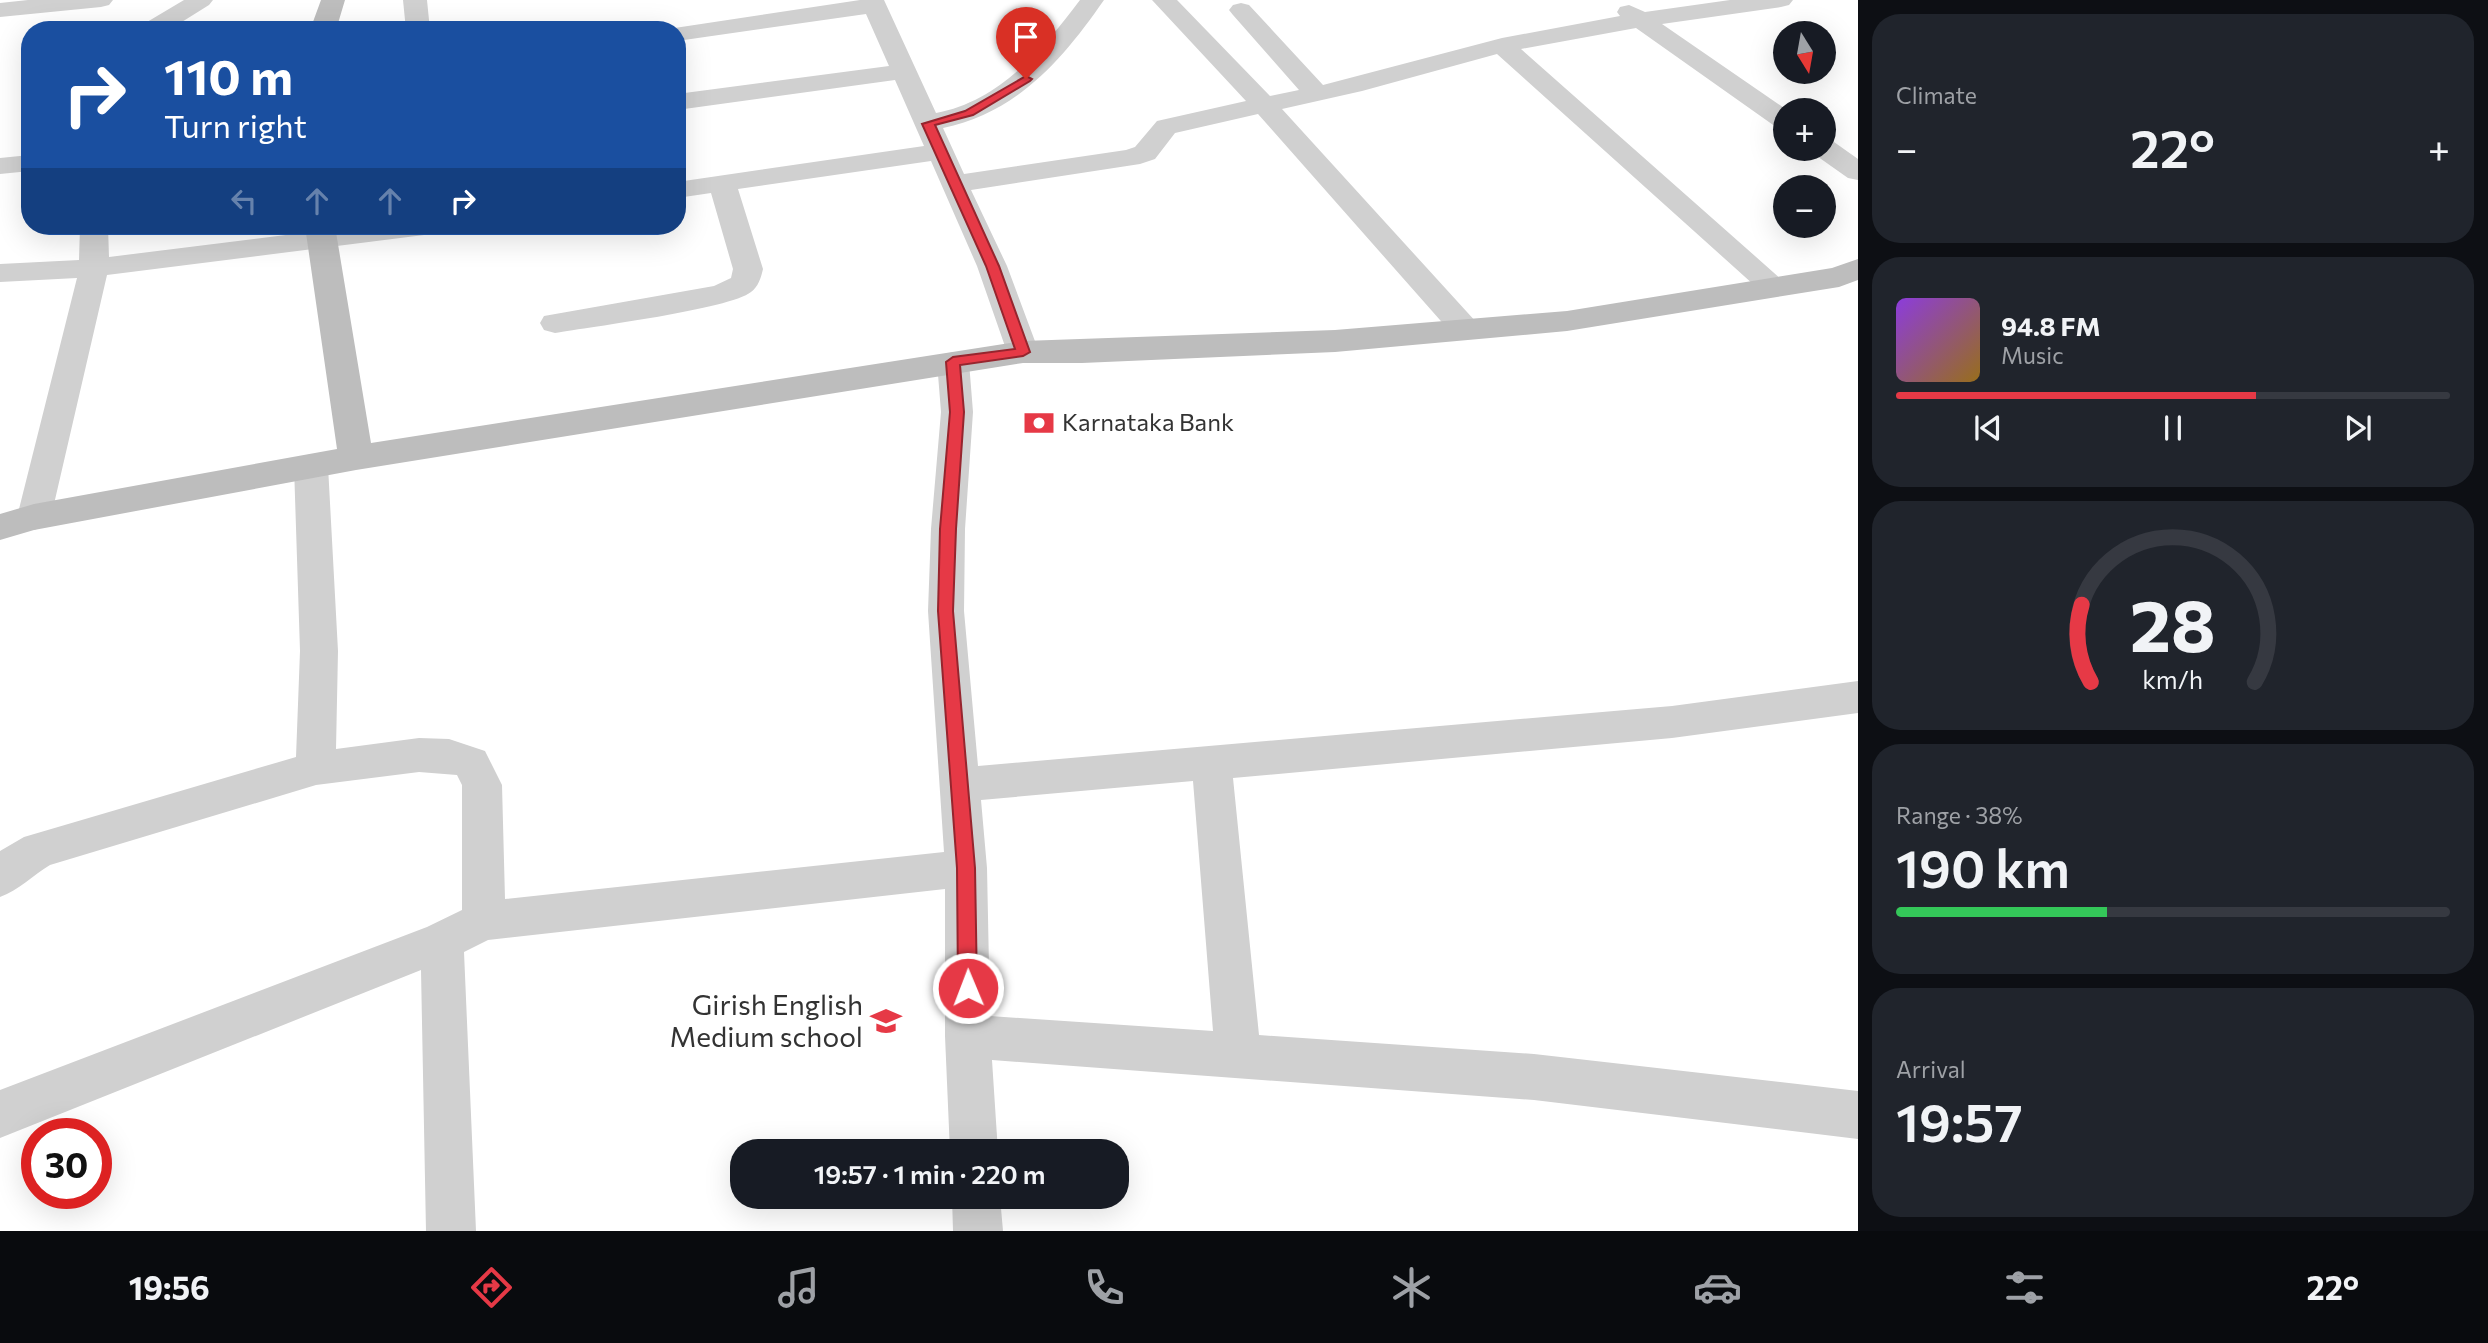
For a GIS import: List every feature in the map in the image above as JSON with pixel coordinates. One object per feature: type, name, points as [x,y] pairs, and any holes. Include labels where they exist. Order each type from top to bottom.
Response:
[{"type":"main road","points":[[326,21],[333,0]]},
{"type":"main road","points":[[321,235],[356,458]]},
{"type":"main road","points":[[0,527],[34,517],[356,458],[1023,352],[1082,352],[1322,341],[1466,330],[1567,321],[1774,287],[1852,280]]},
{"type":"street","points":[[0,10],[101,0]]},
{"type":"street","points":[[167,21],[201,0]]},
{"type":"street","points":[[415,0],[417,21]]},
{"type":"street","points":[[928,124],[969,113],[1026,79],[1066,35],[1092,0]]},
{"type":"street","points":[[1164,0],[1264,105],[1466,330]]},
{"type":"street","points":[[1615,0],[1639,20],[1773,113]]},
{"type":"street","points":[[954,184],[1130,158],[1145,153],[1166,127],[1317,94],[1502,45],[1639,20],[1781,0]]},
{"type":"street","points":[[686,33],[873,3],[992,266],[1023,352]]},
{"type":"street","points":[[1241,10],[1317,94]]},
{"type":"street","points":[[1502,45],[1774,287]]},
{"type":"street","points":[[686,101],[905,71]]},
{"type":"street","points":[[686,189],[940,152]]},
{"type":"street","points":[[1836,156],[1858,172]]},
{"type":"street","points":[[0,166],[21,164]]},
{"type":"street","points":[[555,323],[715,295],[740,288],[747,279],[748,269],[722,183]]},
{"type":"street","points":[[34,517],[94,268],[94,235]]},
{"type":"street","points":[[0,272],[94,268],[308,235]]},
{"type":"street","points":[[953,362],[957,412],[948,529],[946,611],[966,868],[968,1036],[973,1139]]},
{"type":"street","points":[[312,466],[318,651],[316,768]]},
{"type":"street","points":[[960,785],[1672,722],[1858,697]]},
{"type":"street","points":[[0,878],[13,865],[39,850],[316,768],[419,755],[449,756],[471,763],[482,785],[484,921]]},
{"type":"street","points":[[1212,763],[1238,1056]]},
{"type":"street","points":[[0,1114],[442,941],[484,921],[966,868]]},
{"type":"street","points":[[442,941],[451,1231]]},
{"type":"street","points":[[968,1036],[1534,1077],[1858,1115]]},
{"type":"street","points":[[977,1209],[978,1231]]},
{"type":"place","name":"Karnataka Bank","points":[[1039,423]]},
{"type":"place","name":"Girish English Medium school","points":[[886,1021]]},
{"type":"route","points":[[968,988],[966,868],[946,611],[948,529],[957,412],[953,362],[1023,352],[992,266],[928,124],[969,113],[1026,79]]}]
